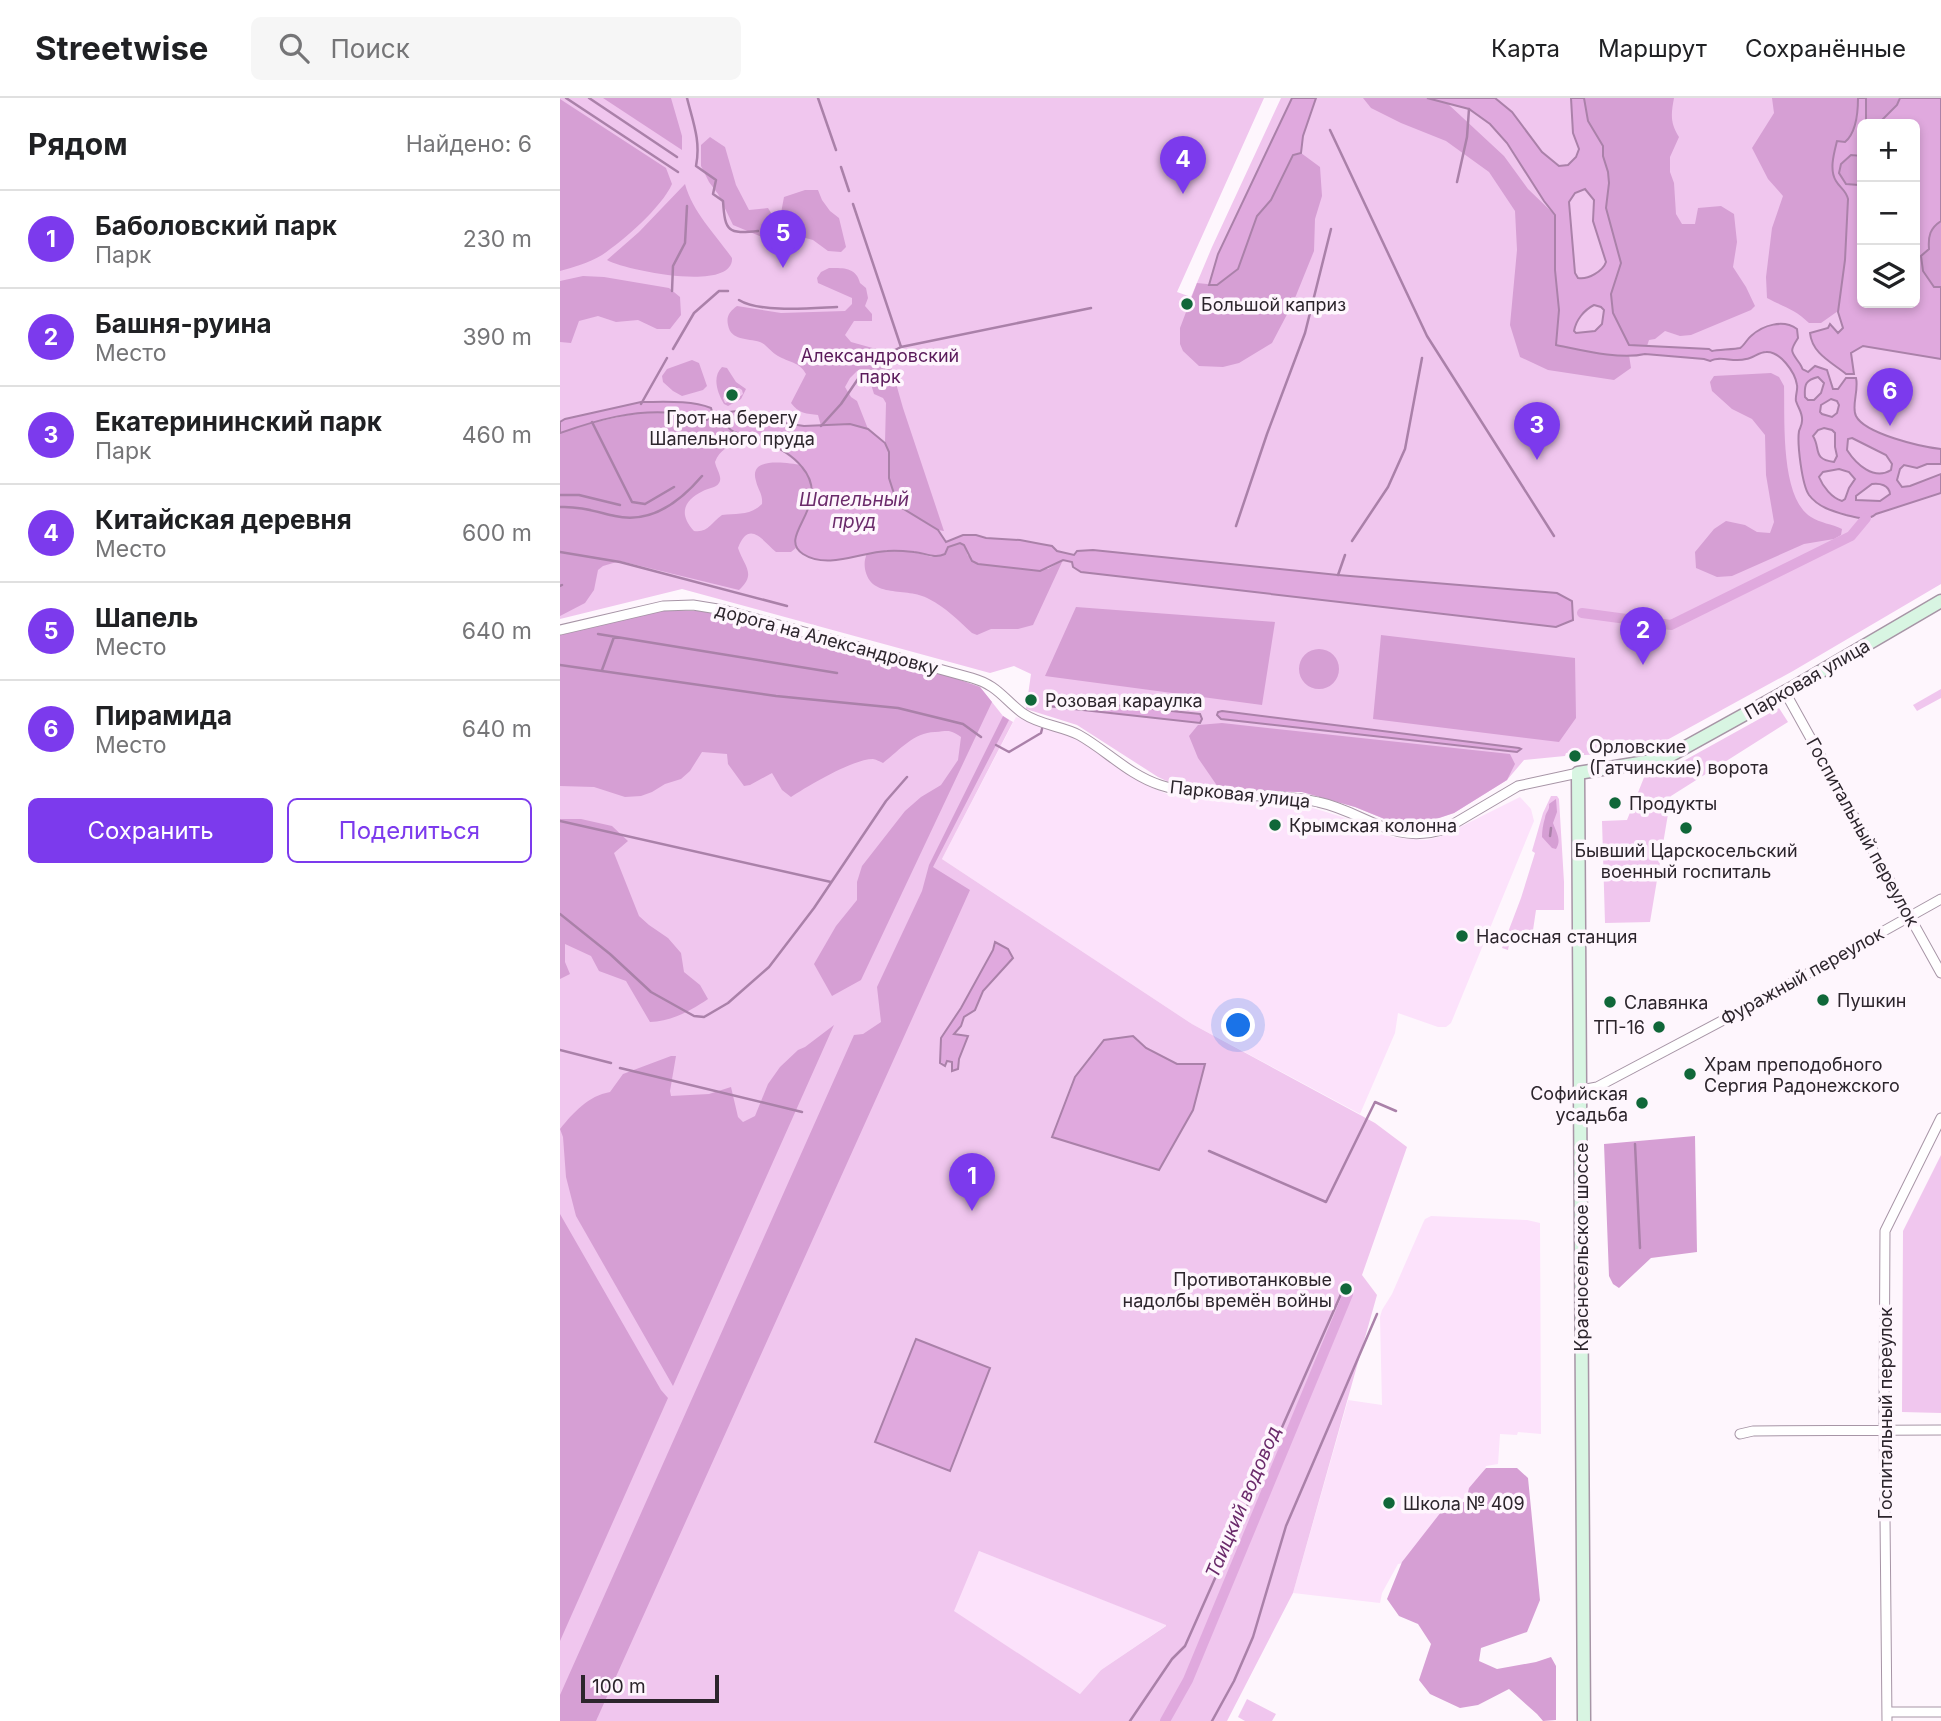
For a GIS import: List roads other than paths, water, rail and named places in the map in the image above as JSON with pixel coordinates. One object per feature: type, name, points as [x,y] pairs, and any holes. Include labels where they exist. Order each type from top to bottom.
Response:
[{"type":"main road","name":"Парковая улица","points":[[1578,774],[1664,759],[1941,601]]},
{"type":"main road","name":"Красносельское шоссе","points":[[1578,774],[1584,1721]]},
{"type":"street","name":"дорога на Александровку","points":[[560,630],[663,606],[708,607],[972,678],[990,685],[1005,699]]},
{"type":"street","name":"Госпитальный переулок","points":[[1785,692],[1941,973]]},
{"type":"street","name":"Парковая улица","points":[[1005,699],[1030,718],[1082,736],[1147,781],[1193,792],[1321,802],[1385,829],[1405,834],[1433,833],[1445,829],[1517,786],[1578,774]]},
{"type":"street","name":"Фуражный переулок","points":[[1581,1090],[1597,1087],[1941,899]]},
{"type":"street","name":"Госпитальный переулок","points":[[1887,1717],[1885,1231],[1941,1118]]},
{"type":"street","points":[[1740,1434],[1753,1431],[1941,1430]]},
{"type":"street","points":[[1887,1717],[1941,1712]]},
{"type":"water","points":[[1292,98],[1316,98],[1303,136],[1301,153],[1293,155],[1271,200],[1257,216],[1238,269],[1217,285],[1209,285],[1218,254]]},
{"type":"water","points":[[1427,98],[1495,98],[1512,112],[1542,152],[1559,166],[1568,165],[1579,149],[1573,133],[1571,98],[1584,98],[1588,121],[1603,146],[1608,172],[1606,208],[1621,263],[1611,294],[1613,313],[1629,345],[1712,351],[1735,349],[1740,348],[1751,336],[1767,326],[1791,326],[1797,329],[1798,338],[1792,351],[1802,369],[1808,372],[1815,366],[1827,370],[1833,389],[1838,389],[1846,378],[1856,378],[1855,412],[1861,423],[1882,434],[1941,449],[1941,464],[1927,464],[1917,468],[1904,465],[1897,480],[1902,487],[1910,486],[1941,474],[1941,493],[1869,518],[1857,518],[1836,512],[1817,503],[1806,490],[1802,474],[1799,431],[1802,418],[1796,401],[1796,380],[1786,363],[1771,353],[1763,352],[1741,360],[1710,361],[1645,354],[1612,355],[1556,345],[1559,310],[1555,270],[1555,215],[1507,143],[1490,124],[1469,109]],"holes":[[[1585,189],[1594,200],[1593,221],[1606,262],[1598,272],[1586,278],[1578,278],[1575,273],[1569,202],[1575,193]],[[1594,305],[1601,307],[1604,310],[1602,324],[1595,331],[1576,333],[1574,331],[1577,323]],[[1818,377],[1824,383],[1821,393],[1814,400],[1805,397],[1806,386]],[[1831,399],[1837,401],[1837,413],[1832,417],[1820,412],[1821,405]],[[1824,428],[1835,433],[1837,456],[1834,462],[1820,456],[1813,436]],[[1852,438],[1886,455],[1892,464],[1891,470],[1885,473],[1872,472],[1855,461],[1847,450],[1848,439]],[[1839,469],[1849,472],[1855,479],[1842,501],[1828,492],[1819,477],[1823,472]],[[1872,484],[1884,485],[1890,494],[1880,501],[1856,500],[1856,496]]]},
{"type":"water","points":[[1858,98],[1866,98],[1866,119],[1857,119],[1857,156],[1851,155],[1841,164],[1839,173],[1846,184],[1857,185],[1857,308],[1920,308],[1920,119],[1883,119],[1900,98],[1941,98],[1941,221],[1929,236],[1929,249],[1921,256],[1923,271],[1934,287],[1941,287],[1941,359],[1863,346],[1851,353],[1854,374],[1846,374],[1819,352],[1810,333],[1828,328],[1830,324],[1838,333],[1843,328],[1838,312],[1845,260],[1848,199],[1834,177],[1833,161],[1837,141],[1845,142],[1849,138],[1857,116]]},
{"type":"water","points":[[641,402],[694,404],[711,408],[713,415],[707,420],[674,413],[631,414],[560,433],[560,422],[565,419]]},
{"type":"water","name":"Шапельный пруд","points":[[737,411],[804,426],[850,424],[868,429],[885,443],[889,452],[889,478],[896,500],[902,508],[938,530],[946,542],[963,535],[976,535],[1052,546],[1057,551],[1074,555],[1077,551],[1093,550],[1338,575],[1557,593],[1572,601],[1573,620],[1556,627],[1081,572],[1073,567],[1072,562],[1063,560],[1040,571],[978,564],[972,561],[964,545],[960,543],[948,547],[945,554],[937,556],[894,551],[845,559],[813,559],[796,547],[796,538],[812,494],[810,481],[802,467],[786,452],[729,428],[726,416],[729,412]]},
{"type":"water","points":[[1047,698],[1200,714],[1202,719],[1200,723],[1047,706]]},
{"type":"water","points":[[1222,711],[1521,749],[1517,752],[1221,719],[1217,715]]},
{"type":"water","points":[[995,942],[1008,949],[1013,958],[983,991],[975,1010],[964,1017],[954,1034],[968,1036],[958,1069],[952,1071],[952,1062],[947,1061],[945,1066],[940,1063],[941,1038],[961,1008]]},
{"type":"water","points":[[1133,1036],[1146,1048],[1177,1064],[1205,1064],[1193,1110],[1159,1170],[1052,1137],[1075,1077],[1104,1040]]},
{"type":"water","points":[[916,1339],[990,1368],[950,1471],[875,1442]]},
{"type":"waterway","points":[[566,98],[678,172]]},
{"type":"waterway","points":[[589,98],[677,157]]},
{"type":"waterway","points":[[687,98],[697,140],[696,166],[716,180],[713,194],[723,201],[727,225],[734,231],[758,231]]},
{"type":"waterway","points":[[818,98],[836,150]]},
{"type":"waterway","points":[[1457,182],[1467,137],[1469,109]]},
{"type":"waterway","points":[[1330,130],[1427,336],[1554,536]]},
{"type":"waterway","points":[[841,167],[849,191]]},
{"type":"waterway","points":[[853,204],[901,347]]},
{"type":"waterway","points":[[672,291],[673,266],[685,243],[687,206]]},
{"type":"waterway","points":[[1236,526],[1305,333],[1331,229]]},
{"type":"waterway","points":[[673,349],[694,313],[719,291],[728,291]]},
{"type":"waterway","points":[[739,300],[772,308],[837,307]]},
{"type":"waterway","points":[[895,350],[1091,308]]},
{"type":"waterway","points":[[874,363],[886,355]]},
{"type":"waterway","points":[[641,404],[667,358]]},
{"type":"waterway","points":[[1352,541],[1388,487],[1405,449],[1422,358]]},
{"type":"waterway","points":[[821,426],[841,404],[860,376]]},
{"type":"waterway","points":[[592,422],[632,502],[645,504],[674,487]]},
{"type":"waterway","points":[[560,507],[581,508],[628,518],[640,517],[674,502],[702,476]]},
{"type":"waterway","points":[[560,495],[579,495],[620,505]]},
{"type":"waterway","points":[[1582,613],[1671,625],[1851,536],[1866,518]]},
{"type":"waterway","points":[[560,552],[620,562],[787,606]]},
{"type":"waterway","points":[[1338,575],[1345,555]]},
{"type":"waterway","points":[[598,634],[837,673]]},
{"type":"waterway","points":[[602,670],[614,637]]},
{"type":"waterway","points":[[560,665],[776,696],[898,708],[963,724],[981,737]]},
{"type":"waterway","points":[[996,745],[1009,752],[1041,733],[1042,729]]},
{"type":"waterway","points":[[560,914],[610,954],[651,992],[694,1016],[704,1017],[728,1003],[769,967],[814,908],[886,801],[907,777]]},
{"type":"waterway","points":[[560,821],[831,882]]},
{"type":"waterway","name":"Таицкий водовод","points":[[1550,836],[1551,828]]},
{"type":"waterway","points":[[560,1050],[611,1063]]},
{"type":"waterway","points":[[620,1068],[802,1112]]},
{"type":"waterway","points":[[1209,1151],[1326,1202],[1375,1102],[1396,1111]]},
{"type":"waterway","points":[[1635,1144],[1640,1248]]},
{"type":"waterway","points":[[1130,1721],[1172,1659],[1185,1646],[1342,1292]]},
{"type":"waterway","name":"Таицкий водовод","points":[[1165,1721],[1188,1680],[1348,1294]]},
{"type":"waterway","points":[[1212,1721],[1234,1681],[1253,1637],[1286,1526],[1377,1314]]},
{"type":"place","name":"Китайская деревня","points":[[1183,194]]},
{"type":"place","name":"Шапель","points":[[783,268]]},
{"type":"place","name":"Большой каприз","points":[[1187,304]]},
{"type":"place","name":"Грот на берегу Шапельного пруда","points":[[732,395]]},
{"type":"place","name":"Пирамида","points":[[1890,426]]},
{"type":"place","name":"Екатерининский парк","points":[[1537,460]]},
{"type":"place","name":"Башня-руина","points":[[1643,665]]},
{"type":"place","name":"Розовая караулка","points":[[1031,700]]},
{"type":"place","name":"Орловские (Гатчинские) ворота","points":[[1575,756]]},
{"type":"place","name":"Продукты","points":[[1615,803]]},
{"type":"place","name":"Крымская колонна","points":[[1275,825]]},
{"type":"place","name":"Бывший Царскосельский военный госпиталь","points":[[1686,828]]},
{"type":"place","name":"Насосная станция","points":[[1462,936]]},
{"type":"place","name":"Пушкин","points":[[1823,1000]]},
{"type":"place","name":"Славянка","points":[[1610,1002]]},
{"type":"place","name":"ТП-16","points":[[1659,1027]]},
{"type":"place","name":"Храм преподобного Сергия Радонежского","points":[[1690,1074]]},
{"type":"place","name":"Софийская усадьба","points":[[1642,1103]]},
{"type":"place","name":"Баболовский парк","points":[[972,1211]]},
{"type":"place","name":"Противотанковые надолбы времён войны","points":[[1346,1289]]},
{"type":"place","name":"Школа № 409","points":[[1389,1503]]},
{"type":"park label","name":"Александровский парк","points":[[880,365]]}]
